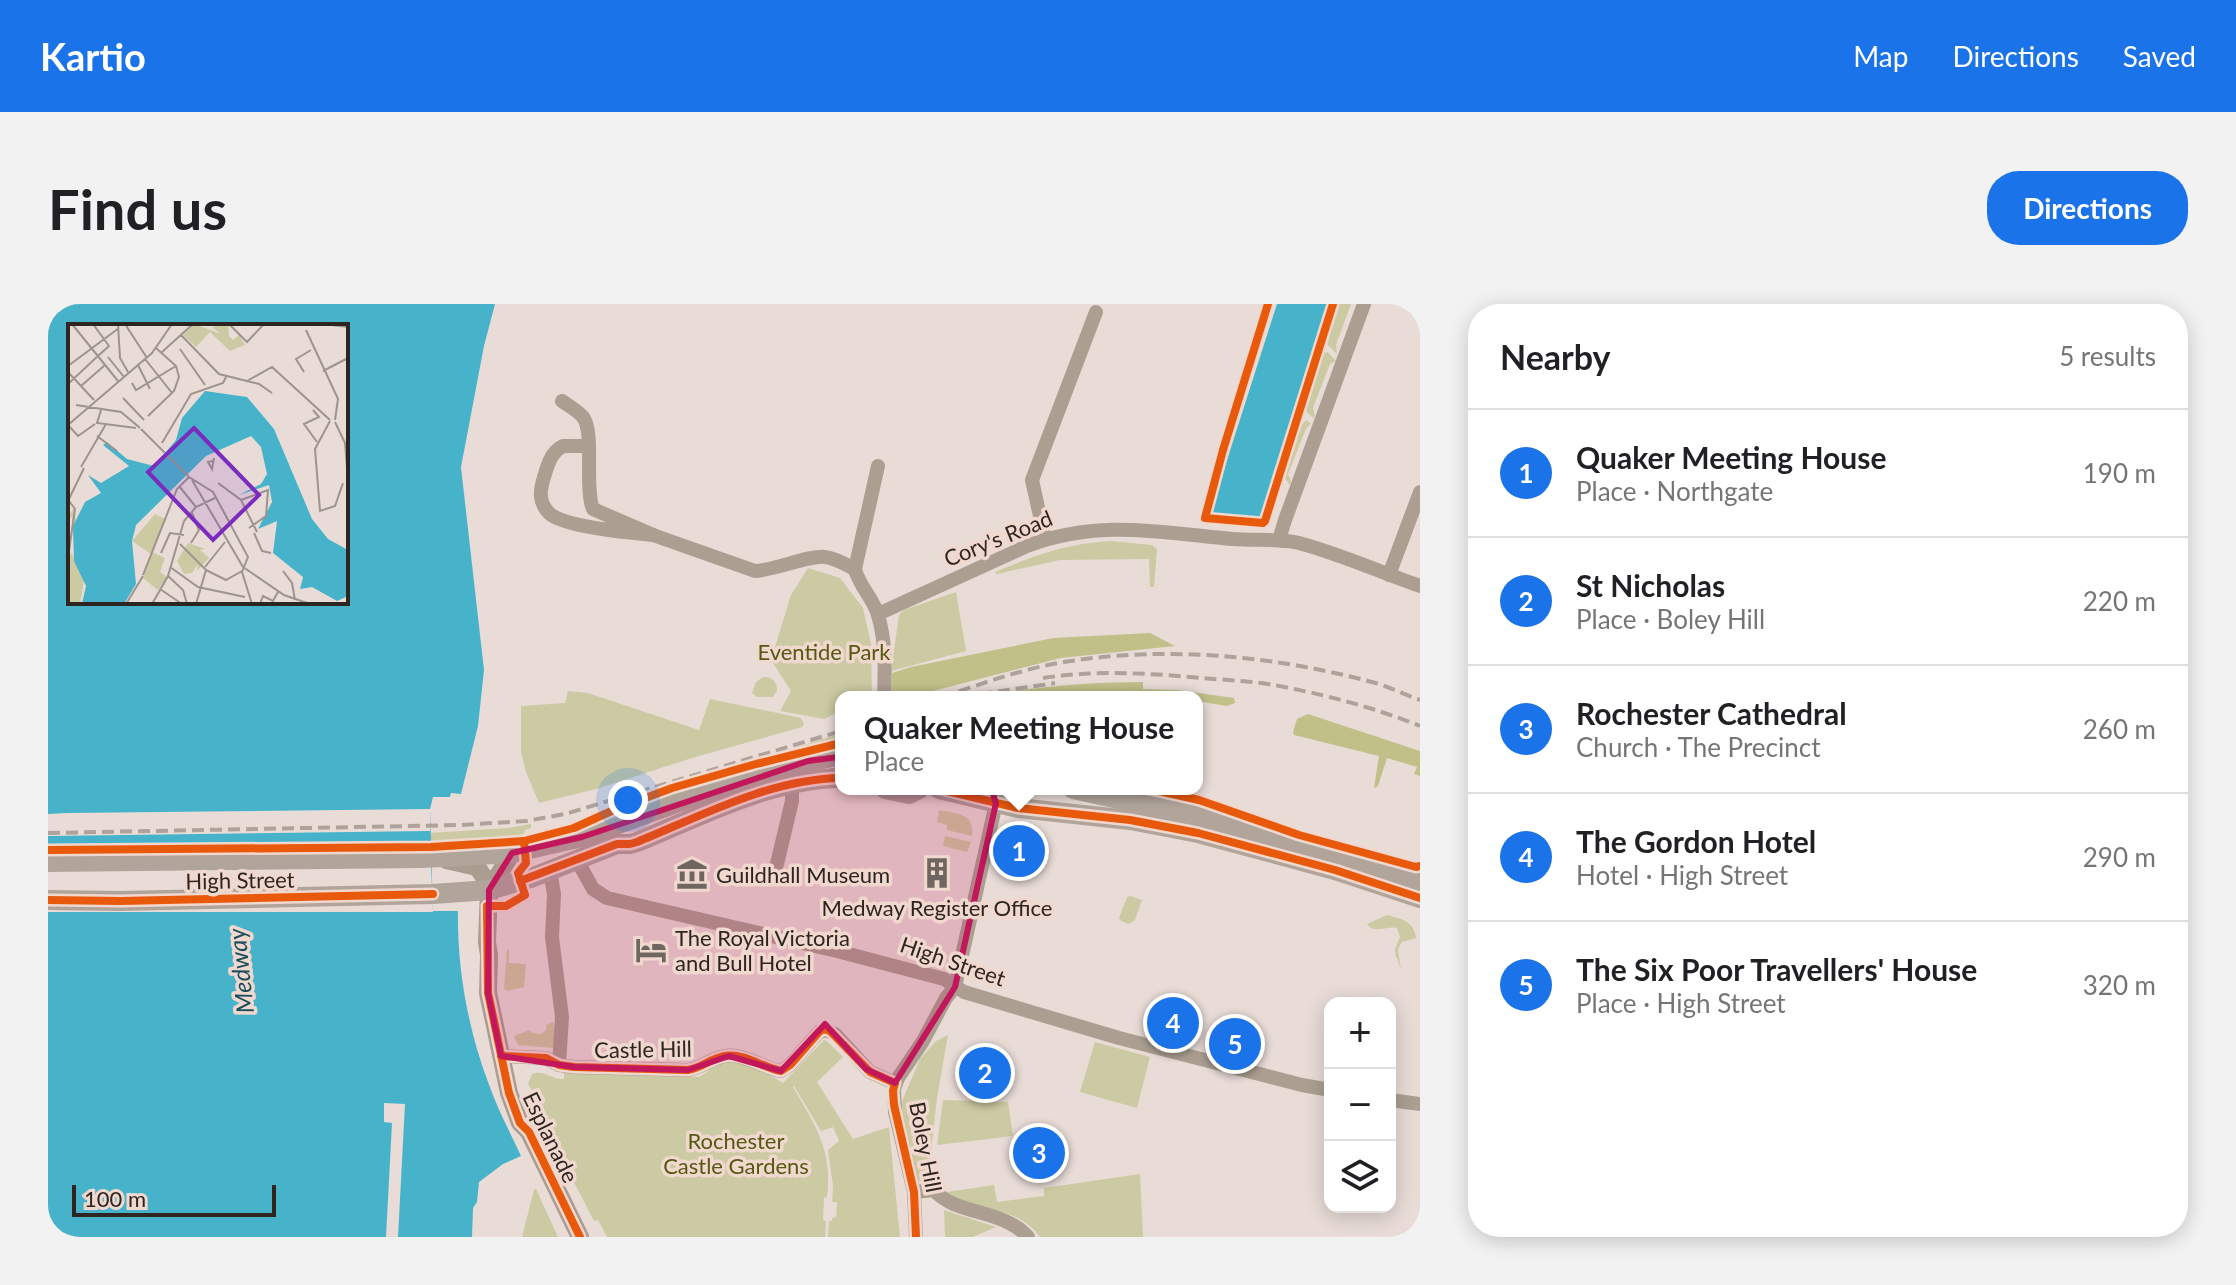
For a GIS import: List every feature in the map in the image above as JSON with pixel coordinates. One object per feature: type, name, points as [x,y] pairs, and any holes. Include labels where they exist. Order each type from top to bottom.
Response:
[{"type":"main road","name":"High Street","points":[[48,862],[432,857],[512,853],[588,835],[738,780],[835,756]]},
{"type":"main road","name":"High Street","points":[[48,900],[433,894],[489,890],[577,860],[597,865],[622,855],[630,844],[725,807],[792,785],[835,778]]},
{"type":"main road","points":[[1101,795],[1220,821],[1420,880]]},
{"type":"main road","points":[[994,796],[1030,810],[1130,820],[1198,833],[1323,867],[1420,898]]},
{"type":"street","points":[[1282,541],[1285,520],[1364,304]]},
{"type":"street","points":[[1045,539],[1032,480],[1096,312]]},
{"type":"street","points":[[562,401],[584,418],[587,428],[593,509],[653,535],[755,571],[823,557],[855,569]]},
{"type":"street","points":[[588,446],[567,445],[554,451],[541,487],[541,501],[547,512],[563,520],[619,532],[653,535]]},
{"type":"street","points":[[878,466],[855,569],[878,614],[886,650],[884,691]]},
{"type":"street","points":[[1389,575],[1420,492]]},
{"type":"street","name":"Cory's Road","points":[[878,614],[1045,539],[1090,530],[1133,529],[1303,544],[1420,586]]},
{"type":"street","points":[[776,868],[792,801],[792,785]]},
{"type":"street","name":"Boley Hill","points":[[916,1237],[914,1192],[893,1091],[955,987],[994,796]]},
{"type":"street","name":"Esplanade","points":[[512,853],[489,890],[488,993],[514,1109],[529,1132],[580,1237]]},
{"type":"street","points":[[432,857],[477,867],[489,890]]},
{"type":"street","name":"High Street","points":[[577,860],[593,889],[607,898],[886,963],[944,979],[964,992],[1119,1038],[1324,1089]]},
{"type":"street","points":[[550,871],[554,894],[552,937],[562,1017],[559,1065]]},
{"type":"street","name":"Castle Hill","points":[[501,1056],[546,1058],[559,1065],[574,1067],[688,1070],[718,1057],[729,1056],[752,1060],[781,1071],[788,1068],[819,1032],[825,1030],[835,1034],[870,1072],[895,1083]]},
{"type":"street","points":[[1396,1101],[1420,1104]]},
{"type":"street","points":[[914,1192],[934,1190],[952,1203],[1007,1221],[1028,1237]]},
{"type":"highlighted area","points":[[884,751],[985,770],[996,803],[955,987],[895,1083],[866,1069],[825,1024],[781,1071],[729,1056],[688,1070],[574,1067],[501,1056],[488,993],[489,890],[512,853],[582,837],[808,761]]},
{"type":"green space","points":[[1338,304],[1351,304],[1336,345],[1337,354],[1326,343]]},
{"type":"green space","points":[[1328,352],[1336,361],[1330,364],[1313,408],[1313,418],[1303,408],[1323,353]]},
{"type":"green space","points":[[1306,420],[1311,423],[1288,474],[1290,485],[1283,476],[1300,427]]},
{"type":"green space","points":[[1110,541],[1152,545],[1157,549],[1154,587],[1150,587],[1149,559],[1060,560],[995,572],[1051,551]]},
{"type":"green space","name":"Eventide Park","points":[[808,568],[840,578],[863,608],[871,643],[872,691],[835,691],[835,714],[824,719],[780,711],[791,691],[771,660],[791,595]]},
{"type":"green space","points":[[956,592],[966,651],[891,671],[899,615],[904,610]]},
{"type":"green space","points":[[763,677],[775,682],[777,690],[773,697],[757,697],[752,693],[756,682]]},
{"type":"green space","points":[[568,691],[588,693],[699,730],[710,699],[801,718],[804,724],[596,789],[539,803],[521,752],[521,706],[565,703]]},
{"type":"green space","points":[[835,735],[835,739],[813,748],[739,765]]},
{"type":"green space","points":[[939,810],[968,819],[972,836],[947,830],[947,825],[937,822]]},
{"type":"green space","points":[[531,824],[524,834],[428,841],[428,833]]},
{"type":"green space","points":[[945,836],[971,842],[967,852],[943,846]]},
{"type":"green space","points":[[1130,896],[1142,900],[1135,920],[1129,924],[1119,918]]},
{"type":"green space","points":[[1387,915],[1406,922],[1415,932],[1416,938],[1402,942],[1398,949],[1401,971],[1395,949],[1400,937],[1397,928],[1374,929],[1367,924]]},
{"type":"green space","points":[[507,950],[509,963],[526,964],[524,987],[508,991],[504,989]]},
{"type":"green space","points":[[554,1022],[554,1048],[518,1045],[514,1036],[530,1030],[542,1034],[546,1025]]},
{"type":"green space","points":[[948,1035],[928,1177],[921,1182],[900,1106],[920,1059],[936,1041]]},
{"type":"green space","name":"Rochester Castle Gardens","points":[[824,1040],[843,1057],[817,1082],[853,1139],[889,1127],[900,1237],[828,1237],[829,1221],[836,1217],[837,1202],[832,1202],[828,1150],[839,1141],[833,1127],[821,1131],[794,1086],[825,1152],[828,1180],[827,1197],[824,1198],[825,1237],[607,1237],[598,1220],[594,1221],[542,1120],[545,1116],[541,1108],[530,1100],[533,1092],[528,1084],[532,1074],[536,1073],[564,1079],[564,1072],[699,1077],[717,1064],[735,1062],[753,1067],[783,1083]]},
{"type":"green space","points":[[1095,1042],[1150,1057],[1137,1108],[1080,1092]]},
{"type":"green space","points":[[943,1100],[1008,1102],[1013,1136],[937,1145]]},
{"type":"green space","points":[[1140,1174],[1143,1237],[1040,1237],[1020,1219],[971,1204],[947,1192],[994,1185],[997,1202],[1044,1196],[1044,1188]]},
{"type":"green space","points":[[536,1189],[558,1237],[522,1237]]},
{"type":"green space","points":[[944,1210],[996,1227],[973,1237],[945,1237]]},
{"type":"shaded area","points":[[1150,633],[1175,646],[1061,658],[933,691],[891,691],[892,673],[1053,638]]},
{"type":"shaded area","points":[[1143,682],[1143,689],[1184,691],[1014,691],[1061,686]]},
{"type":"shaded area","points":[[1203,694],[1234,698],[1235,703],[1227,706],[1203,702]]},
{"type":"shaded area","points":[[1308,714],[1420,751],[1420,776],[1414,774],[1417,767],[1387,758],[1378,786],[1374,788],[1379,756],[1294,735],[1297,719]]},
{"type":"water","name":"Medway","points":[[48,304],[495,304],[461,467],[484,670],[478,726],[461,794],[433,797],[430,809],[433,911],[458,911],[462,976],[475,1041],[499,1111],[521,1156],[503,1164],[479,1182],[477,1202],[473,1208],[472,1237],[48,1237]]},
{"type":"water","points":[[1277,304],[1328,304],[1263,519],[1210,513]]},
{"type":"pier","points":[[430,809],[430,831],[48,836],[48,814]]},
{"type":"pier","points":[[430,841],[433,912],[48,912],[48,845]]},
{"type":"pier","points":[[384,1103],[405,1104],[398,1237],[386,1237],[392,1123],[384,1122]]},
{"type":"railway","points":[[960,691],[1055,664],[1145,654],[1183,654],[1258,660],[1332,672],[1375,683],[1420,700]]},
{"type":"railway","points":[[1043,678],[1122,673],[1265,684],[1348,702],[1420,726]]},
{"type":"railway","points":[[1000,691],[1055,683]]},
{"type":"railway","points":[[48,833],[526,821],[565,814],[835,733]]},
{"type":"cycle path","points":[[1268,304],[1205,518],[1265,521],[1333,304]]},
{"type":"cycle path","points":[[48,850],[431,847],[524,841],[574,828],[672,788],[835,744]]},
{"type":"cycle path","points":[[520,881],[617,844],[637,842],[762,792],[835,778]]},
{"type":"cycle path","points":[[964,795],[1018,808],[1130,820],[1198,833],[1335,870],[1420,898]]},
{"type":"cycle path","points":[[1177,795],[1299,835],[1420,866]]},
{"type":"cycle path","points":[[524,841],[526,863],[518,873],[525,895],[506,906],[487,906],[488,993],[509,1093],[520,1123],[529,1132],[580,1237]]},
{"type":"cycle path","points":[[48,900],[433,894]]},
{"type":"cycle path","points":[[501,1056],[546,1058],[559,1065],[574,1067],[688,1070],[720,1057],[732,1056],[781,1071],[819,1032],[823,1029],[830,1031],[870,1072],[895,1083],[894,1105],[914,1192],[916,1237]]},
{"type":"place","name":"Quaker Meeting House","points":[[1019,851]]},
{"type":"place","name":"Medway Register Office","points":[[937,873]]},
{"type":"place","name":"Guildhall Museum","points":[[692,874]]},
{"type":"place","name":"The Royal Victoria and Bull Hotel","points":[[651,950]]},
{"type":"place","name":"The Gordon Hotel","points":[[1173,1023]]},
{"type":"place","name":"The Six Poor Travellers' House","points":[[1235,1044]]},
{"type":"place","name":"St Nicholas","points":[[985,1073]]},
{"type":"place","name":"Rochester Cathedral","points":[[1039,1153]]}]
